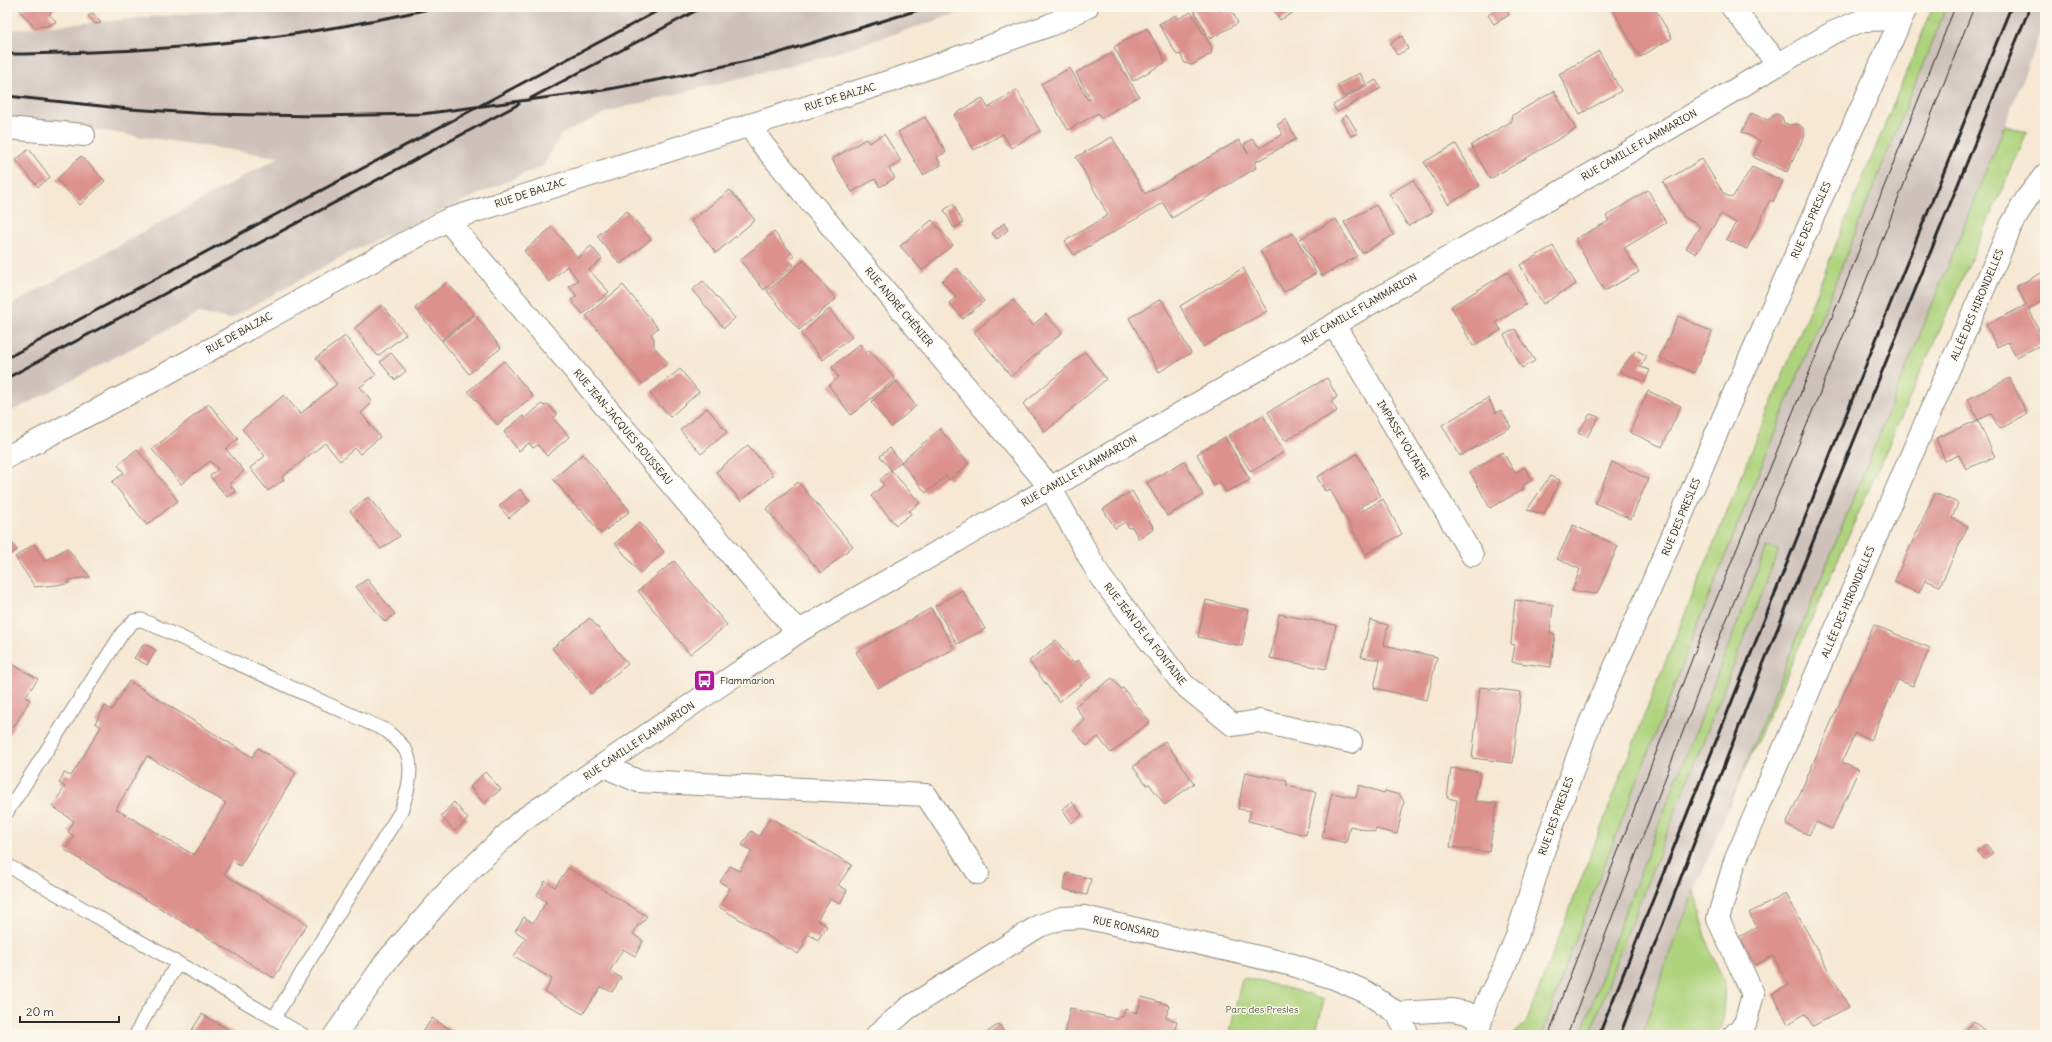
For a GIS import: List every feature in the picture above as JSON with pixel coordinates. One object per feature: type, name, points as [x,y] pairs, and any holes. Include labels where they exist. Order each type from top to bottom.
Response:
[{"type":"street","name":"RUE DE BALZAC","points":[[7,457],[151,382],[447,220],[897,79],[1050,25],[1087,7]]},
{"type":"street","points":[[1732,7],[1778,64]]},
{"type":"street","name":"RUE CAMILLE FLAMMARION","points":[[335,1035],[385,963],[450,889],[521,821],[801,630],[1334,324],[1832,33],[1864,20],[1904,13]]},
{"type":"street","name":"RUE DES PRESLES","points":[[1479,1028],[1486,1002],[1503,970],[1517,936],[1543,852],[1590,723],[1650,589],[1719,427],[1904,13]]},
{"type":"street","name":"RUE ANDRÉ CHÉNIER","points":[[750,125],[763,145],[1050,487]]},
{"type":"street","points":[[7,128],[84,135]]},
{"type":"street","name":"ALLÉE DES HIRONDELLES","points":[[1734,1035],[1745,1024],[1753,994],[1718,919],[1735,861],[2011,226],[2027,198],[2045,175]]},
{"type":"street","name":"RUE JEAN-JACQUES ROUSSEAU","points":[[447,220],[768,598],[788,621],[801,630]]},
{"type":"street","name":"IMPASSE VOLTAIRE","points":[[1334,324],[1472,555]]},
{"type":"street","name":"RUE JEAN DE LA FONTAINE","points":[[1050,487],[1101,578],[1183,684],[1233,725],[1259,721],[1351,742]]},
{"type":"street","points":[[603,766],[638,781],[926,795],[978,873]]},
{"type":"street","name":"RUE RONSARD","points":[[877,1035],[908,1008],[1040,926],[1062,918],[1084,917],[1293,965],[1366,992],[1396,1012],[1408,1035]]},
{"type":"street","points":[[1396,1012],[1452,1010],[1467,1013],[1479,1028]]},
{"type":"lane","points":[[7,812],[123,632],[134,621],[142,620],[387,730],[405,749],[410,768],[408,791],[401,812],[274,1018]]},
{"type":"lane","points":[[7,865],[303,1035]]},
{"type":"lane","points":[[136,1035],[143,1020],[178,963]]},
{"type":"shaded area","points":[[262,7],[977,7],[823,57],[610,111],[561,134],[544,165],[352,251],[230,319],[199,313],[7,414],[7,307],[279,157],[7,117],[7,30]]},
{"type":"shaded area","points":[[1933,7],[2045,7],[2045,21],[1979,192],[1670,952],[1642,1035],[1513,1035],[1526,1023],[1652,695]]},
{"type":"green space","points":[[1933,7],[1946,7],[1702,614],[1570,954],[1542,1035],[1513,1035],[1526,1023],[1652,695]]},
{"type":"green space","points":[[2005,125],[2027,133],[1729,805]]},
{"type":"green space","points":[[1767,547],[1779,550],[1618,956],[1590,1035],[1581,1035],[1619,927]]},
{"type":"green space","points":[[1695,890],[1708,946],[1725,983],[1722,1028],[1713,1035],[1642,1035],[1670,952]]},
{"type":"green space","name":"Parc des Presles","points":[[1245,978],[1295,990],[1324,1000],[1315,1035],[1229,1035],[1242,979]]},
{"type":"building","points":[[26,7],[57,7],[49,14],[56,22],[46,26],[34,27],[20,11]]},
{"type":"building","points":[[1195,7],[1217,7],[1219,11],[1230,7],[1238,23],[1210,39],[1193,9]]},
{"type":"building","points":[[1272,7],[1299,7],[1300,9],[1280,20]]},
{"type":"building","points":[[1501,7],[1505,7],[1509,15],[1494,24],[1488,15]]},
{"type":"building","points":[[1611,7],[1654,7],[1672,38],[1640,57]]},
{"type":"building","points":[[1191,12],[1212,48],[1211,54],[1192,65],[1185,63],[1180,54],[1177,55],[1159,24],[1176,15],[1178,19]]},
{"type":"building","points":[[93,13],[101,23],[95,24],[88,16]]},
{"type":"building","points":[[1147,28],[1166,62],[1133,81],[1114,47]]},
{"type":"building","points":[[1402,36],[1408,49],[1397,55],[1390,43]]},
{"type":"building","points":[[1599,51],[1621,91],[1580,114],[1559,74]]},
{"type":"building","points":[[1112,53],[1139,96],[1101,118],[1098,113],[1068,130],[1041,84],[1070,68],[1088,100],[1091,99],[1076,73]]},
{"type":"building","points":[[1360,73],[1366,84],[1344,97],[1337,85]]},
{"type":"building","points":[[1376,80],[1381,88],[1337,112],[1333,105]]},
{"type":"building","points":[[1017,90],[1040,131],[1011,148],[1003,134],[974,150],[954,115],[982,98],[988,108]]},
{"type":"building","points":[[1554,91],[1576,129],[1490,179],[1471,145],[1512,121],[1511,116]]},
{"type":"building","points":[[1751,113],[1768,120],[1776,114],[1782,117],[1784,123],[1790,125],[1798,124],[1803,128],[1805,135],[1787,172],[1753,157],[1760,141],[1742,132]]},
{"type":"building","points":[[1347,115],[1358,133],[1351,136],[1341,119]]},
{"type":"building","points":[[925,117],[946,152],[937,157],[941,165],[923,175],[898,132]]},
{"type":"building","points":[[1286,119],[1296,139],[1254,163],[1256,168],[1172,218],[1163,203],[1074,255],[1065,241],[1108,215],[1076,157],[1112,137],[1145,194],[1239,140],[1248,154],[1244,144],[1253,139],[1260,148],[1283,134],[1277,125]]},
{"type":"building","points":[[884,134],[901,161],[889,169],[895,178],[880,187],[875,179],[852,192],[832,159],[866,139],[869,143]]},
{"type":"building","points":[[1456,144],[1480,186],[1448,204],[1424,162]]},
{"type":"building","points":[[29,149],[50,177],[38,187],[16,160]]},
{"type":"building","points":[[81,156],[105,181],[80,205],[57,179]]},
{"type":"building","points":[[1702,159],[1724,194],[1732,198],[1752,167],[1783,181],[1773,202],[1770,200],[1747,249],[1726,239],[1736,223],[1721,214],[1696,254],[1686,248],[1700,226],[1684,217],[1663,182]]},
{"type":"building","points":[[1413,180],[1432,213],[1408,226],[1389,194]]},
{"type":"building","points":[[730,190],[755,220],[716,253],[691,221]]},
{"type":"building","points":[[1648,190],[1666,223],[1624,248],[1639,272],[1604,291],[1575,239],[1609,221],[1606,216]]},
{"type":"building","points":[[953,204],[963,223],[954,228],[944,210]]},
{"type":"building","points":[[1376,205],[1394,235],[1362,253],[1344,222]]},
{"type":"building","points":[[627,211],[651,239],[620,264],[597,236]]},
{"type":"building","points":[[1336,219],[1357,256],[1322,276],[1300,239]]},
{"type":"building","points":[[932,220],[953,245],[922,270],[900,246]]},
{"type":"building","points":[[1004,223],[1008,230],[997,239],[992,233]]},
{"type":"building","points":[[552,227],[578,258],[591,246],[602,259],[589,270],[609,292],[583,314],[571,300],[577,296],[569,287],[578,280],[567,266],[549,282],[524,251]]},
{"type":"building","points":[[774,232],[794,256],[789,260],[794,265],[764,290],[740,260]]},
{"type":"building","points":[[1293,233],[1316,273],[1284,292],[1260,251]]},
{"type":"building","points":[[1553,246],[1576,284],[1543,304],[1520,265]]},
{"type":"building","points":[[804,260],[836,299],[799,330],[767,291]]},
{"type":"building","points":[[957,268],[984,301],[963,319],[949,303],[956,297],[942,281]]},
{"type":"building","points":[[1243,268],[1267,311],[1203,347],[1180,306]]},
{"type":"building","points":[[2045,271],[2045,305],[2043,301],[2029,309],[2045,343],[2016,357],[2008,342],[1997,347],[1986,325],[2026,305],[2017,286]]},
{"type":"building","points":[[1508,272],[1526,305],[1496,322],[1501,330],[1473,346],[1451,306]]},
{"type":"building","points":[[703,281],[735,318],[724,328],[692,290]]},
{"type":"building","points":[[447,282],[474,314],[441,340],[415,308]]},
{"type":"building","points":[[623,285],[658,328],[651,334],[654,339],[654,347],[668,363],[642,384],[586,316]]},
{"type":"building","points":[[1161,299],[1191,353],[1159,372],[1129,318]]},
{"type":"building","points":[[1013,300],[1033,325],[1046,314],[1062,333],[1011,376],[974,332]]},
{"type":"building","points":[[382,305],[406,334],[378,356],[355,328]]},
{"type":"building","points":[[829,309],[852,337],[823,360],[801,334]]},
{"type":"building","points":[[475,315],[501,348],[469,374],[442,341]]},
{"type":"building","points":[[1678,316],[1712,332],[1694,373],[1659,358]]},
{"type":"building","points":[[1515,329],[1535,361],[1522,368],[1504,335]]},
{"type":"building","points":[[345,336],[376,375],[360,387],[371,400],[370,405],[361,413],[380,437],[360,454],[355,448],[340,461],[325,443],[282,477],[284,480],[268,491],[250,468],[265,456],[242,429],[284,395],[300,414],[337,384],[316,358]]},
{"type":"building","points":[[860,344],[866,353],[869,350],[895,379],[851,415],[829,386],[838,377],[832,367]]},
{"type":"building","points":[[1636,350],[1647,356],[1640,367],[1650,370],[1645,382],[1619,371]]},
{"type":"building","points":[[1085,352],[1106,379],[1045,432],[1023,404]]},
{"type":"building","points":[[391,353],[406,371],[395,380],[380,362]]},
{"type":"building","points":[[504,361],[533,396],[497,425],[468,391]]},
{"type":"building","points":[[680,369],[699,392],[670,417],[650,393]]},
{"type":"building","points":[[1327,378],[1337,397],[1331,401],[1337,411],[1285,441],[1268,412]]},
{"type":"building","points":[[2010,378],[2027,414],[2000,429],[1991,414],[1978,420],[1968,399]]},
{"type":"building","points":[[896,381],[916,406],[891,427],[871,402]]},
{"type":"building","points":[[1648,391],[1681,406],[1662,447],[1630,432]]},
{"type":"building","points":[[1488,398],[1496,413],[1501,410],[1511,427],[1460,456],[1442,425]]},
{"type":"building","points":[[209,404],[238,439],[226,449],[244,471],[229,484],[236,492],[227,497],[210,476],[218,469],[210,461],[181,484],[152,449]]},
{"type":"building","points":[[542,404],[544,406],[548,404],[557,415],[553,418],[569,437],[547,456],[538,445],[533,448],[529,443],[519,451],[504,432],[523,416],[525,418]]},
{"type":"building","points":[[707,408],[727,432],[701,454],[680,430]]},
{"type":"building","points":[[1590,414],[1599,417],[1587,437],[1578,433]]},
{"type":"building","points":[[1263,415],[1284,452],[1251,472],[1228,436]]},
{"type":"building","points":[[1978,420],[1995,457],[1966,469],[1959,455],[1945,461],[1936,438]]},
{"type":"building","points":[[940,429],[969,464],[949,480],[946,476],[926,493],[901,462]]},
{"type":"building","points":[[1225,437],[1250,480],[1226,492],[1220,482],[1214,486],[1197,454]]},
{"type":"building","points":[[748,445],[773,475],[741,501],[716,472]]},
{"type":"building","points":[[890,448],[901,462],[891,470],[880,456]]},
{"type":"building","points":[[137,449],[178,501],[147,525],[112,482],[124,473],[118,465]]},
{"type":"building","points":[[1503,452],[1515,473],[1525,467],[1532,480],[1523,485],[1524,489],[1490,508],[1470,472]]},
{"type":"building","points":[[583,454],[630,511],[601,534],[581,509],[579,510],[553,479]]},
{"type":"building","points":[[1357,454],[1381,496],[1361,506],[1363,511],[1383,499],[1402,534],[1366,554],[1330,489],[1325,491],[1317,477]]},
{"type":"building","points":[[1184,461],[1203,495],[1167,516],[1147,483]]},
{"type":"building","points":[[1612,462],[1648,479],[1631,519],[1595,503]]},
{"type":"building","points":[[891,470],[920,503],[909,511],[911,514],[896,525],[871,496],[884,485],[880,480]]},
{"type":"building","points":[[1550,476],[1560,480],[1544,514],[1527,510]]},
{"type":"building","points":[[798,482],[853,546],[821,573],[766,509]]},
{"type":"building","points":[[520,489],[530,501],[509,518],[499,506]]},
{"type":"building","points":[[1132,491],[1154,529],[1139,539],[1132,527],[1129,528],[1125,522],[1115,528],[1103,509]]},
{"type":"building","points":[[1935,493],[1958,503],[1952,518],[1968,526],[1940,586],[1925,580],[1919,593],[1894,582]]},
{"type":"building","points":[[368,497],[400,536],[381,549],[350,511]]},
{"type":"building","points":[[640,522],[664,552],[640,573],[615,543]]},
{"type":"building","points":[[1573,525],[1618,546],[1597,594],[1572,591],[1580,569],[1557,559]]},
{"type":"building","points":[[7,536],[17,550],[7,557]]},
{"type":"building","points":[[34,544],[45,561],[67,548],[90,577],[69,580],[69,583],[66,584],[35,587],[15,557]]},
{"type":"building","points":[[674,561],[727,625],[690,654],[638,591]]},
{"type":"building","points":[[367,579],[395,614],[385,622],[356,587]]},
{"type":"building","points":[[962,590],[985,629],[957,644],[935,606]]},
{"type":"building","points":[[1206,600],[1249,610],[1242,646],[1198,637]]},
{"type":"building","points":[[1515,600],[1553,605],[1550,633],[1555,634],[1551,667],[1512,662],[1515,645],[1511,644]]},
{"type":"building","points":[[931,608],[954,649],[878,688],[856,652]]},
{"type":"building","points":[[1279,614],[1336,625],[1326,669],[1270,658]]},
{"type":"building","points":[[590,618],[628,664],[591,694],[552,648]]},
{"type":"building","points":[[1370,620],[1388,625],[1384,645],[1437,657],[1427,700],[1374,688],[1380,660],[1361,657]]},
{"type":"building","points":[[1874,625],[1930,648],[1913,686],[1898,680],[1871,740],[1855,733],[1842,762],[1859,769],[1832,829],[1816,822],[1809,835],[1786,825]]},
{"type":"building","points":[[1056,640],[1073,663],[1078,660],[1091,677],[1059,702],[1029,661]]},
{"type":"building","points":[[144,644],[156,650],[147,665],[134,658]]},
{"type":"building","points":[[7,661],[38,679],[25,697],[30,700],[7,738]]},
{"type":"building","points":[[1112,678],[1121,689],[1123,688],[1150,722],[1111,753],[1098,737],[1087,746],[1073,730],[1085,720],[1075,706]]},
{"type":"building","points":[[129,681],[252,757],[258,748],[296,773],[240,866],[232,861],[224,874],[307,924],[274,978],[65,850],[74,836],[68,832],[74,821],[52,806],[65,787],[59,783],[64,773],[71,776],[101,727],[95,723],[105,706],[112,710]],"holes":[[[147,756],[226,803],[194,855],[116,809]]]},
{"type":"building","points":[[1480,687],[1521,692],[1513,763],[1472,758]]},
{"type":"building","points":[[1165,741],[1194,783],[1165,805],[1149,784],[1147,785],[1133,767]]},
{"type":"building","points":[[1451,768],[1480,772],[1475,801],[1497,803],[1489,852],[1450,847],[1457,800],[1447,798]]},
{"type":"building","points":[[485,772],[501,789],[484,804],[470,787]]},
{"type":"building","points":[[1245,772],[1287,781],[1287,786],[1316,792],[1306,835],[1248,821],[1251,811],[1238,809]]},
{"type":"building","points":[[1359,785],[1384,793],[1385,791],[1400,795],[1404,802],[1397,834],[1376,829],[1375,832],[1350,826],[1346,843],[1322,837],[1332,793],[1356,798]]},
{"type":"building","points":[[454,802],[468,819],[455,831],[441,816]]},
{"type":"building","points":[[1072,802],[1082,815],[1072,823],[1062,809]]},
{"type":"building","points":[[770,818],[852,865],[838,885],[847,890],[840,904],[830,899],[817,920],[827,926],[818,940],[808,934],[803,942],[804,945],[798,954],[719,907],[730,888],[720,882],[730,866],[739,871],[752,851],[742,845],[751,831],[759,836]]},
{"type":"building","points":[[1986,844],[1993,853],[1984,859],[1977,851]]},
{"type":"building","points":[[568,868],[647,916],[640,925],[638,925],[633,934],[643,941],[635,956],[623,949],[610,971],[621,978],[612,992],[601,987],[583,1014],[545,992],[552,979],[514,956],[526,938],[515,931],[524,917],[533,923],[546,902],[537,895],[545,881],[555,887]]},
{"type":"building","points":[[1067,873],[1091,879],[1087,895],[1063,889]]},
{"type":"building","points":[[1786,894],[1849,1007],[1813,1026],[1805,1014],[1788,1024],[1772,994],[1789,985],[1773,956],[1755,965],[1739,937],[1757,927],[1749,913]]},
{"type":"building","points":[[1142,997],[1169,1005],[1166,1018],[1177,1021],[1175,1029],[1182,1035],[1064,1035],[1070,1008],[1116,1019],[1123,1016],[1125,1009],[1137,1013]]},
{"type":"building","points":[[202,1014],[237,1035],[189,1035]]},
{"type":"building","points":[[432,1018],[451,1030],[460,1035],[421,1035]]},
{"type":"building","points":[[1973,1021],[1990,1035],[1963,1035]]},
{"type":"building","points":[[999,1024],[1006,1035],[983,1035]]},
{"type":"tram line","points":[[1549,1035],[1563,994],[1699,641],[1848,278],[1955,7]]},
{"type":"tram line","points":[[1567,1035],[1715,648],[1865,283],[1974,7]]},
{"type":"railway","points":[[7,54],[136,50],[223,43],[310,32],[438,7]]},
{"type":"railway","points":[[7,358],[665,7]]},
{"type":"railway","points":[[531,98],[703,7]]},
{"type":"railway","points":[[7,96],[129,109],[211,114],[314,116],[422,114],[604,90],[684,75],[769,56],[928,7]]},
{"type":"railway","points":[[1599,1035],[1895,292],[2011,7]]},
{"type":"railway","points":[[1620,1035],[1762,667],[2030,7]]},
{"type":"railway","points":[[7,378],[519,104]]},
{"type":"place","name":"Flammarion","points":[[704,680]]}]
